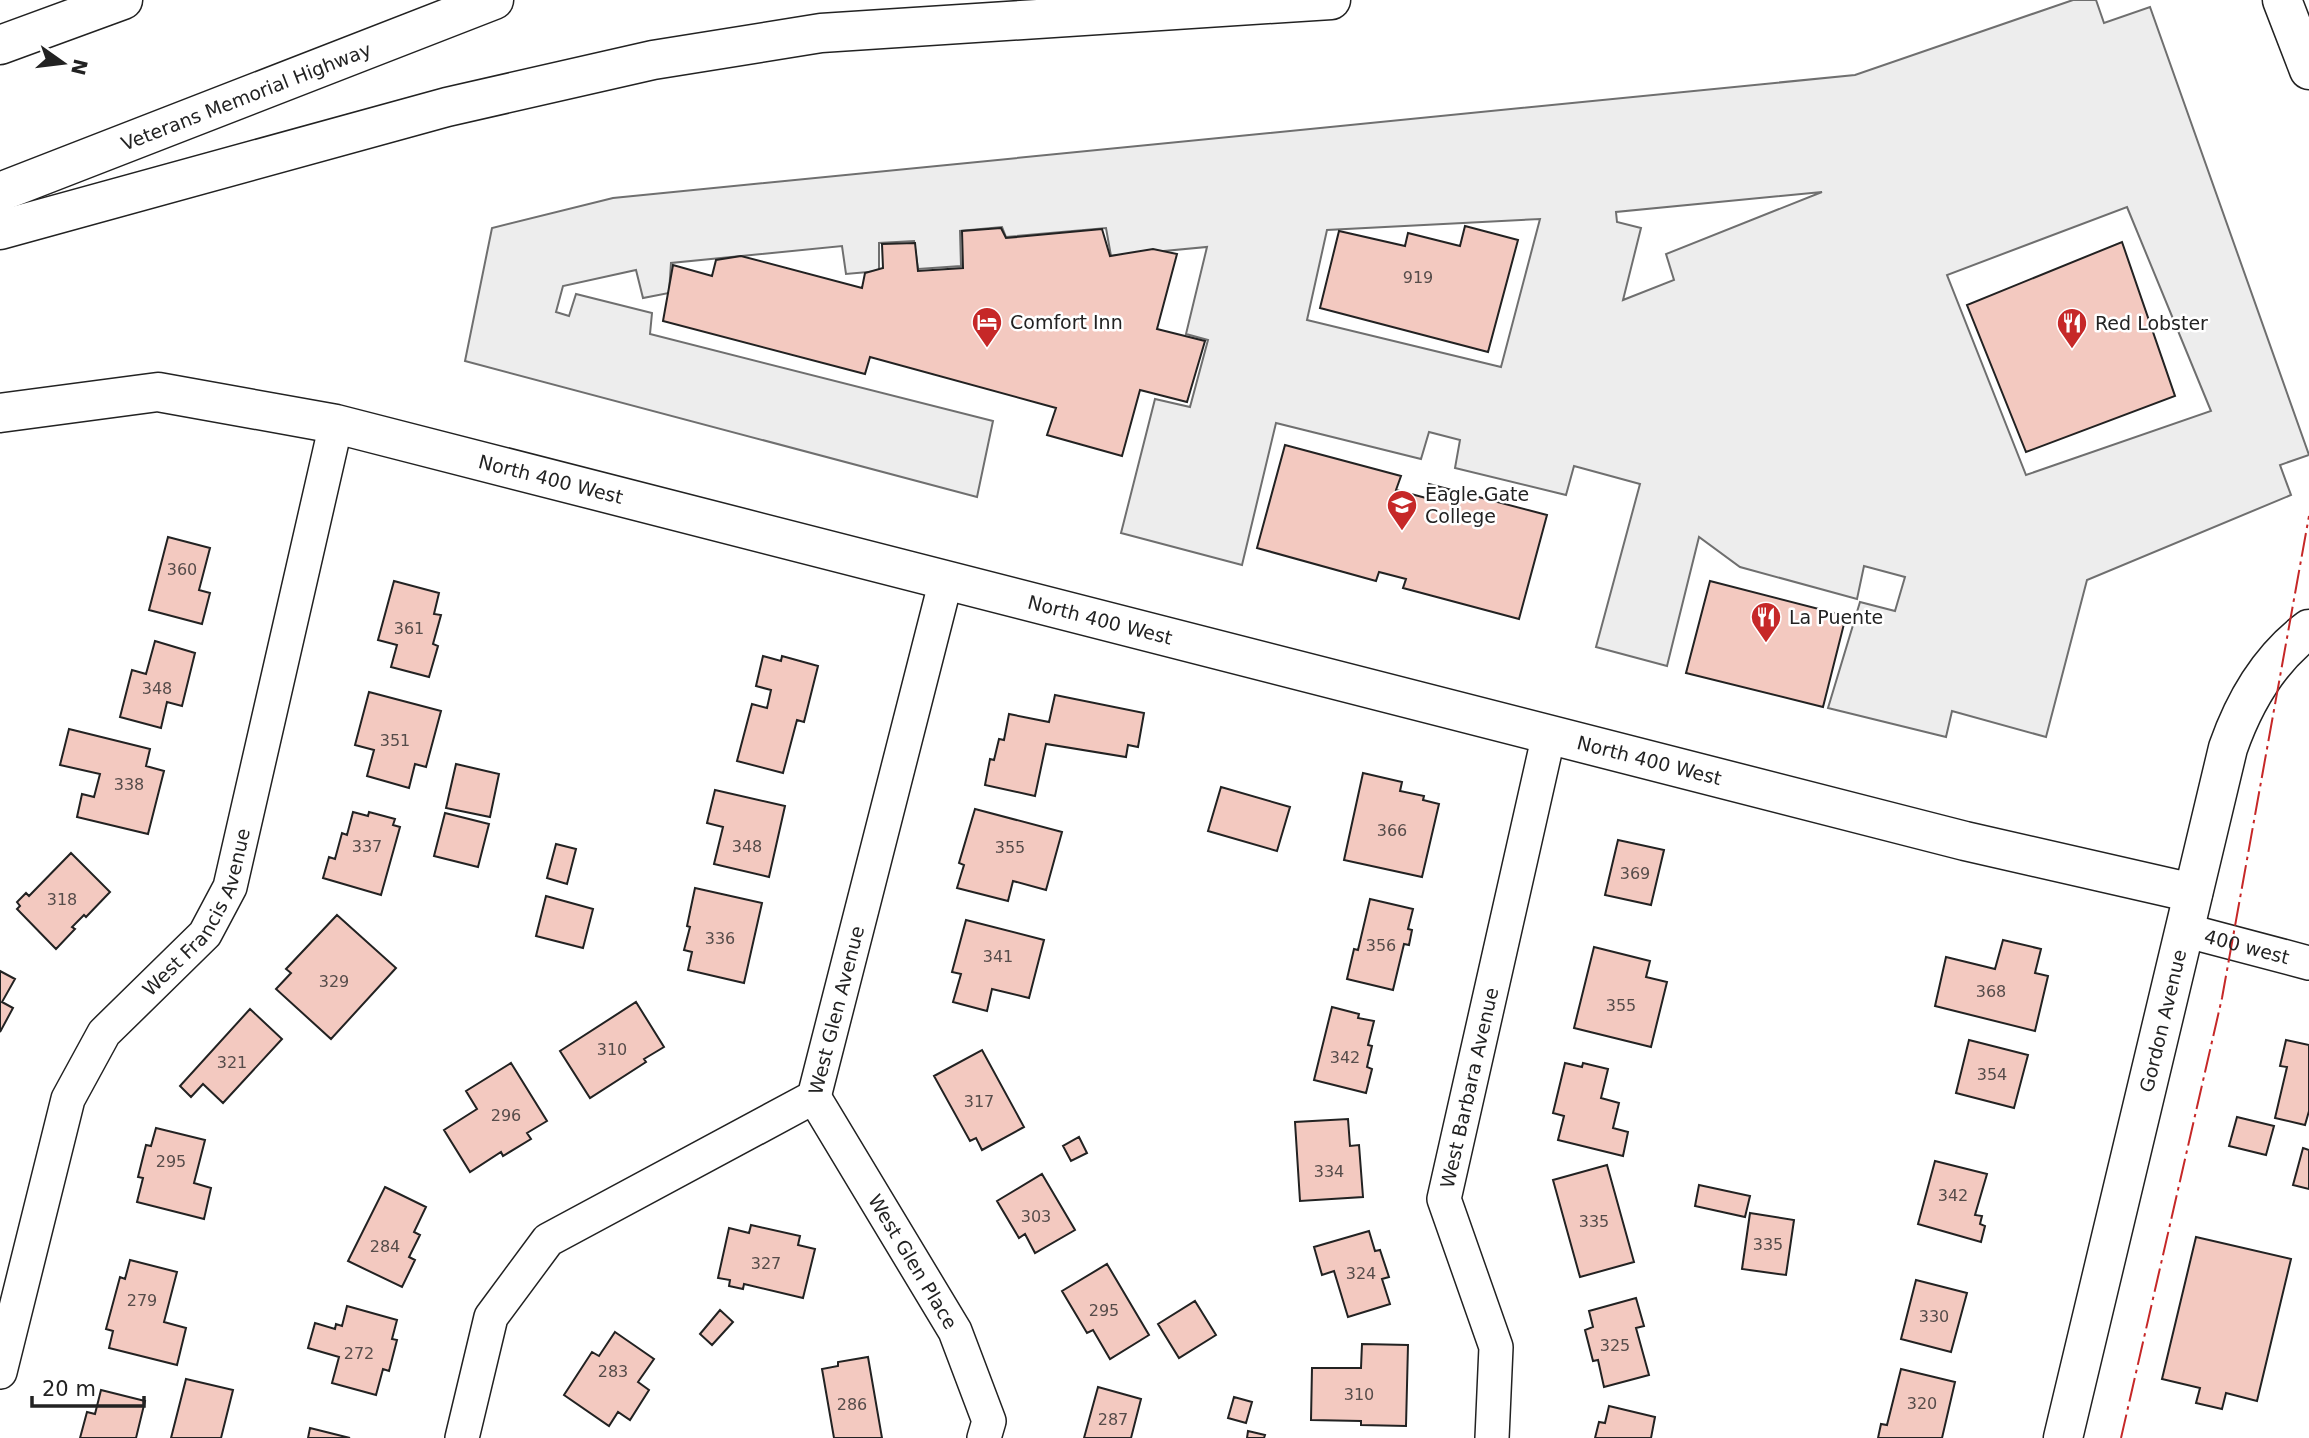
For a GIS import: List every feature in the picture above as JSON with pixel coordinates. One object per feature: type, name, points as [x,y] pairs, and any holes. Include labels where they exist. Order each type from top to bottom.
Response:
[{"type":"main road","points":[[0,36],[69,0]]},
{"type":"main road","points":[[0,45],[123,0]]},
{"type":"main road","name":"Veterans Memorial Highway","points":[[0,192],[494,0]]},
{"type":"main road","points":[[0,230],[447,107],[653,61],[821,33],[1331,0]]},
{"type":"main road","points":[[2282,0],[2309,70]]},
{"type":"main road","name":"North 400 West","points":[[0,413],[158,392],[336,424],[1965,841],[2193,893]]},
{"type":"main road","name":"Gordon Avenue","points":[[2063,1438],[2228,748],[2242,712],[2278,658],[2309,629]]},
{"type":"street","name":"West Francis Avenue","points":[[0,1372],[68,1099],[104,1033],[205,934],[230,887],[336,424]]},
{"type":"street","name":"West Glen Avenue","points":[[462,1438],[491,1317],[548,1240],[814,1097],[946,580]]},
{"type":"street","name":"West Barbara Avenue","points":[[1492,1438],[1496,1347],[1444,1199],[1549,734]]},
{"type":"street","name":"400 west","points":[[2184,930],[2309,963]]},
{"type":"street","name":"West Glen Place","points":[[814,1097],[955,1331],[989,1421],[984,1438]]},
{"type":"shaded area","points":[[2073,0],[2096,0],[2104,23],[2150,7],[2309,455],[2280,465],[2291,495],[2087,580],[2046,737],[1952,711],[1946,737],[1828,708],[1860,602],[1895,611],[1905,577],[1864,566],[1857,599],[1740,567],[1699,537],[1667,666],[1596,647],[1640,484],[1574,466],[1566,495],[1455,468],[1460,440],[1429,432],[1421,459],[1276,423],[1242,565],[1121,533],[1155,399],[1190,407],[1208,340],[1186,334],[1207,247],[1111,256],[1106,228],[1006,237],[1002,227],[960,231],[961,266],[918,269],[914,241],[879,243],[879,271],[846,274],[842,246],[671,263],[669,293],[643,298],[636,270],[563,286],[556,312],[569,316],[576,294],[652,313],[650,334],[993,421],[977,497],[465,361],[492,228],[613,198],[1855,75]],"holes":[[[1822,192],[1666,254],[1674,280],[1623,300],[1641,228],[1617,222],[1616,212]],[[2127,207],[2211,411],[2026,475],[1947,275]],[[1540,219],[1501,367],[1307,320],[1327,230]]]},
{"type":"building","points":[[1465,226],[1518,240],[1488,352],[1320,308],[1339,231],[1405,246],[1408,233],[1460,246]]},
{"type":"building","name":"Comfort Inn","points":[[1001,228],[1006,238],[1102,229],[1110,256],[1153,249],[1177,254],[1157,329],[1205,341],[1187,402],[1140,390],[1122,456],[1047,435],[1056,408],[870,357],[865,374],[663,321],[673,265],[712,276],[716,260],[741,256],[862,288],[865,273],[883,268],[882,244],[915,243],[918,271],[963,268],[962,231]]},
{"type":"building","name":"Red Lobster","points":[[2122,242],[2175,396],[2026,452],[1967,305]]},
{"type":"building","name":"Eagle Gate College","points":[[1285,445],[1401,476],[1396,490],[1426,498],[1429,484],[1547,515],[1519,619],[1403,588],[1406,579],[1379,572],[1376,581],[1257,548]]},
{"type":"building","points":[[168,537],[210,548],[199,590],[210,593],[202,624],[149,610]]},
{"type":"building","points":[[394,581],[439,593],[434,614],[441,615],[433,644],[438,646],[429,677],[391,667],[397,645],[378,640]]},
{"type":"building","name":"La Puente","points":[[1710,581],[1846,616],[1823,707],[1686,673]]},
{"type":"building","points":[[155,641],[195,653],[182,706],[167,702],[161,728],[120,717],[132,670],[146,674]]},
{"type":"building","points":[[763,656],[781,661],[782,656],[818,666],[804,722],[797,720],[783,773],[737,761],[752,704],[767,708],[771,690],[756,686]]},
{"type":"building","points":[[369,692],[441,711],[426,767],[415,764],[409,788],[367,776],[374,750],[355,745]]},
{"type":"building","points":[[1055,695],[1144,713],[1138,747],[1128,745],[1126,757],[1046,744],[1035,796],[985,785],[990,759],[994,760],[999,739],[1004,740],[1009,714],[1049,722]]},
{"type":"building","points":[[69,729],[150,749],[146,766],[164,771],[148,834],[77,817],[82,794],[94,797],[100,774],[60,765]]},
{"type":"building","points":[[456,764],[499,774],[490,817],[446,808]]},
{"type":"building","points":[[1363,773],[1402,782],[1400,791],[1424,796],[1423,800],[1439,804],[1422,877],[1344,860]]},
{"type":"building","points":[[1221,787],[1290,807],[1277,851],[1208,831]]},
{"type":"building","points":[[715,790],[785,806],[769,877],[714,864],[723,827],[707,823]]},
{"type":"building","points":[[975,809],[1062,832],[1046,890],[1013,881],[1008,901],[957,888],[964,865],[959,863]]},
{"type":"building","points":[[353,812],[368,816],[369,812],[395,819],[393,825],[400,827],[381,895],[323,878],[329,857],[335,859],[342,833],[347,835]]},
{"type":"building","points":[[445,813],[489,824],[478,867],[434,856]]},
{"type":"building","points":[[1618,840],[1664,850],[1651,905],[1605,895]]},
{"type":"building","points":[[556,844],[576,849],[567,884],[547,878]]},
{"type":"building","points":[[71,853],[110,892],[86,917],[84,915],[72,927],[75,929],[56,949],[17,909],[20,906],[17,902],[26,893],[29,896]]},
{"type":"building","points":[[695,888],[762,903],[744,983],[688,970],[692,952],[684,950]]},
{"type":"building","points":[[546,896],[593,909],[583,948],[536,936]]},
{"type":"building","points":[[1370,899],[1413,909],[1408,929],[1412,930],[1409,945],[1404,944],[1393,990],[1347,979],[1354,949],[1358,950]]},
{"type":"building","points":[[337,915],[396,968],[331,1039],[276,989],[291,973],[286,969]]},
{"type":"building","points":[[966,920],[1044,940],[1029,998],[992,989],[987,1011],[953,1002],[961,974],[952,972]]},
{"type":"building","points":[[2003,940],[2041,949],[2035,973],[2048,976],[2035,1031],[1935,1006],[1946,957],[1995,969]]},
{"type":"building","points":[[1594,947],[1650,961],[1646,977],[1667,982],[1651,1047],[1574,1028]]},
{"type":"building","points":[[0,971],[15,979],[2,1002],[13,1008],[0,1032]]},
{"type":"building","points":[[636,1002],[664,1047],[644,1059],[646,1062],[590,1098],[560,1051]]},
{"type":"building","points":[[1332,1007],[1359,1014],[1358,1018],[1374,1021],[1368,1045],[1372,1046],[1367,1067],[1372,1069],[1366,1093],[1314,1080]]},
{"type":"building","points":[[250,1009],[282,1039],[223,1103],[203,1084],[191,1097],[180,1086]]},
{"type":"building","points":[[1969,1040],[2028,1055],[2014,1108],[1956,1093]]},
{"type":"building","points":[[2286,1040],[2309,1045],[2309,1111],[2305,1125],[2275,1118],[2287,1067],[2280,1066]]},
{"type":"building","points":[[982,1050],[1024,1127],[982,1150],[976,1138],[970,1141],[934,1076]]},
{"type":"building","points":[[511,1063],[547,1121],[527,1133],[531,1139],[503,1156],[501,1152],[470,1172],[444,1130],[477,1109],[466,1091]]},
{"type":"building","points":[[1565,1063],[1582,1067],[1583,1063],[1608,1069],[1601,1098],[1619,1103],[1613,1128],[1628,1132],[1623,1156],[1558,1140],[1564,1116],[1553,1113]]},
{"type":"building","points":[[2237,1117],[2274,1126],[2266,1155],[2229,1146]]},
{"type":"building","points":[[1348,1119],[1350,1146],[1359,1145],[1363,1197],[1300,1201],[1295,1122]]},
{"type":"building","points":[[156,1128],[205,1140],[194,1183],[211,1188],[204,1219],[137,1202],[143,1178],[138,1177],[146,1145],[151,1146]]},
{"type":"building","points":[[1079,1137],[1087,1153],[1071,1161],[1063,1146]]},
{"type":"building","points":[[2303,1148],[2309,1150],[2309,1189],[2293,1185]]},
{"type":"building","points":[[1935,1161],[1987,1174],[1975,1215],[1982,1216],[1980,1224],[1985,1226],[1981,1242],[1918,1224]]},
{"type":"building","points":[[1607,1165],[1634,1262],[1580,1277],[1553,1180]]},
{"type":"building","points":[[1042,1174],[1075,1230],[1035,1253],[1025,1234],[1019,1238],[997,1201]]},
{"type":"building","points":[[1699,1185],[1750,1196],[1745,1217],[1695,1206]]},
{"type":"building","points":[[385,1187],[426,1207],[414,1232],[420,1235],[409,1257],[415,1260],[402,1287],[348,1261]]},
{"type":"building","points":[[1750,1213],[1794,1220],[1786,1275],[1742,1269]]},
{"type":"building","points":[[751,1225],[800,1236],[798,1245],[815,1249],[803,1298],[744,1284],[743,1289],[729,1286],[730,1280],[718,1278],[729,1228],[749,1233]]},
{"type":"building","points":[[1369,1231],[1375,1251],[1380,1250],[1389,1277],[1382,1279],[1390,1304],[1348,1317],[1334,1271],[1322,1275],[1314,1247]]},
{"type":"building","points":[[2196,1237],[2291,1259],[2257,1401],[2226,1393],[2222,1409],[2196,1403],[2200,1388],[2162,1379]]},
{"type":"building","points":[[130,1260],[177,1272],[164,1322],[186,1328],[177,1365],[109,1348],[113,1331],[106,1329],[120,1277],[125,1279]]},
{"type":"building","points":[[1107,1264],[1149,1335],[1110,1359],[1093,1330],[1087,1333],[1062,1291]]},
{"type":"building","points":[[1916,1280],[1967,1293],[1951,1352],[1901,1339]]},
{"type":"building","points":[[1636,1298],[1644,1326],[1636,1328],[1649,1375],[1604,1387],[1598,1360],[1593,1361],[1585,1330],[1593,1327],[1589,1311]]},
{"type":"building","points":[[1195,1301],[1216,1335],[1179,1358],[1158,1324]]},
{"type":"building","points":[[347,1306],[397,1320],[392,1339],[397,1340],[389,1371],[383,1369],[376,1395],[332,1383],[339,1357],[308,1348],[315,1323],[335,1329],[336,1324],[342,1326]]},
{"type":"building","points":[[720,1310],[733,1322],[712,1345],[700,1334]]},
{"type":"building","points":[[615,1332],[654,1359],[638,1382],[649,1390],[630,1420],[618,1412],[609,1426],[564,1395],[592,1352],[599,1356]]},
{"type":"building","points":[[1362,1344],[1408,1345],[1406,1426],[1361,1425],[1361,1421],[1311,1420],[1312,1368],[1361,1368]]},
{"type":"building","points":[[868,1357],[882,1438],[834,1438],[822,1369],[838,1366],[838,1362]]},
{"type":"building","points":[[1901,1369],[1955,1382],[1942,1438],[1878,1438],[1881,1424],[1887,1425]]},
{"type":"building","points":[[186,1379],[233,1390],[221,1438],[171,1438]]},
{"type":"building","points":[[1098,1387],[1141,1399],[1131,1438],[1084,1438]]},
{"type":"building","points":[[101,1390],[145,1401],[136,1438],[80,1438],[87,1412],[95,1414]]},
{"type":"building","points":[[1234,1397],[1252,1402],[1246,1423],[1228,1418]]},
{"type":"building","points":[[1609,1406],[1655,1417],[1651,1438],[1595,1438],[1599,1422],[1605,1423]]},
{"type":"building","points":[[310,1428],[350,1438],[308,1438]]},
{"type":"building","points":[[1248,1431],[1265,1435],[1264,1438],[1247,1438]]},
{"type":"power","points":[[2121,1438],[2222,998],[2309,516]]},
{"type":"place","name":"Comfort Inn","points":[[987,349]]},
{"type":"place","name":"Red Lobster","points":[[2072,350]]},
{"type":"place","name":"Eagle Gate College","points":[[1402,532]]},
{"type":"place","name":"La Puente","points":[[1766,644]]}]
